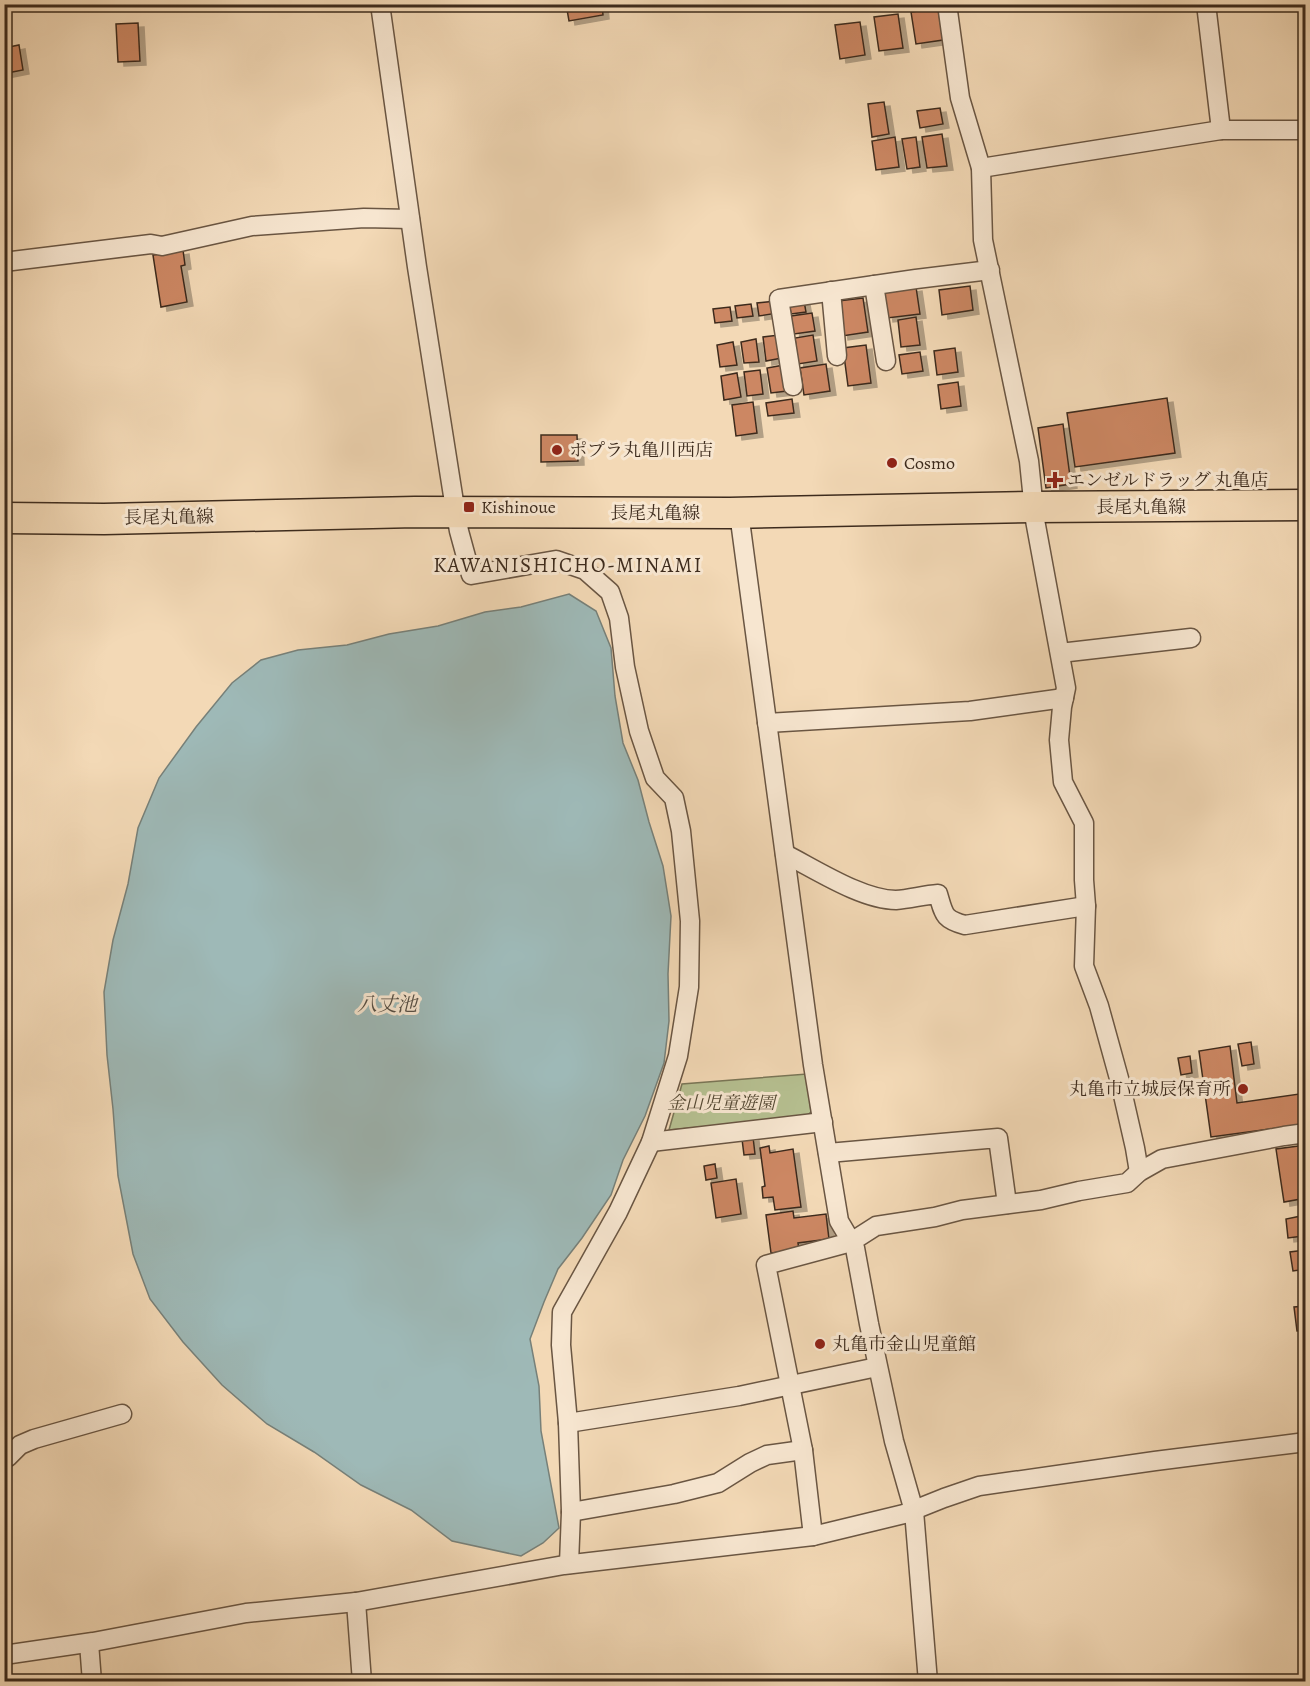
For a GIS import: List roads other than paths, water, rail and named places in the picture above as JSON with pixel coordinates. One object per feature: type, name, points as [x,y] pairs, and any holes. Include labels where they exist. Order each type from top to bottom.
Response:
[{"type":"main road","name":"長尾丸亀線","points":[[4,518],[104,519],[457,513],[739,513],[1034,507],[1305,505]]},
{"type":"street","points":[[380,4],[417,267],[459,531],[471,575],[556,560],[585,570],[610,592],[619,618],[625,667],[639,731],[655,778],[674,798],[681,831],[690,921],[689,987],[678,1056],[651,1142],[618,1212],[562,1312],[561,1345],[568,1424],[571,1512],[569,1564]]},
{"type":"street","points":[[947,4],[960,98],[981,168],[983,240],[1029,461],[1035,520],[1066,688],[1059,740],[1063,782],[1084,823],[1086,906],[1084,966],[1099,1006],[1120,1082],[1139,1172]]},
{"type":"street","points":[[1206,4],[1221,130]]},
{"type":"street","points":[[981,168],[1221,130],[1305,130]]},
{"type":"street","points":[[4,262],[151,244],[162,246],[252,226],[364,218],[410,219]]},
{"type":"street","points":[[793,386],[779,299],[990,270]]},
{"type":"street","points":[[874,285],[886,361]]},
{"type":"street","points":[[831,291],[837,356]]},
{"type":"street","points":[[739,513],[813,1065],[839,1221],[855,1248],[877,1367],[894,1441],[914,1510],[928,1682]]},
{"type":"street","points":[[1060,653],[1191,638]]},
{"type":"street","points":[[767,723],[969,711],[1064,698]]},
{"type":"street","points":[[784,854],[847,886],[880,898],[896,900],[938,894],[944,914],[951,921],[965,925],[1086,906]]},
{"type":"street","points":[[651,1142],[823,1122]]},
{"type":"street","points":[[813,1536],[803,1450],[766,1264],[851,1242],[876,1226],[935,1217],[962,1210],[1041,1200],[1127,1183],[1139,1172],[1162,1159],[1305,1133]]},
{"type":"street","points":[[828,1153],[998,1138],[1006,1204]]},
{"type":"street","points":[[568,1424],[739,1396],[877,1367]]},
{"type":"street","points":[[4,1458],[20,1445],[34,1439],[122,1414]]},
{"type":"street","points":[[4,1655],[89,1643],[246,1613],[356,1602],[569,1564],[813,1536],[904,1514],[979,1486],[1305,1442]]},
{"type":"street","points":[[571,1512],[674,1494],[718,1483],[750,1462],[767,1455],[803,1450]]},
{"type":"street","points":[[356,1602],[362,1682]]},
{"type":"street","points":[[89,1643],[92,1682]]},
{"type":"water","name":"八丈池","points":[[569,594],[596,611],[611,648],[615,696],[623,743],[638,780],[663,866],[671,916],[668,974],[669,1021],[664,1063],[645,1116],[623,1160],[611,1195],[558,1269],[530,1339],[539,1386],[541,1431],[559,1528],[543,1543],[521,1556],[452,1541],[411,1510],[361,1485],[314,1452],[267,1424],[222,1385],[183,1342],[150,1299],[133,1254],[118,1176],[104,992],[138,828],[159,778],[232,683],[261,660],[298,650],[347,645],[389,634],[438,626],[485,612],[521,607]]},
{"type":"place","name":"ポプラ丸亀川西店","points":[[557,450]]},
{"type":"place","name":"Cosmo","points":[[892,463]]},
{"type":"place","name":"エンゼルドラッグ 丸亀店","points":[[1055,480]]},
{"type":"place","name":"Kishinoue","points":[[469,507]]},
{"type":"place","name":"丸亀市立城辰保育所","points":[[1243,1089]]},
{"type":"place","name":"丸亀市金山児童館","points":[[820,1344]]},
{"type":"district","name":"KAWANISHICHO-MINAMI","points":[[568,565]]},
{"type":"park label","name":"金山児童遊園","points":[[721,1103]]}]
